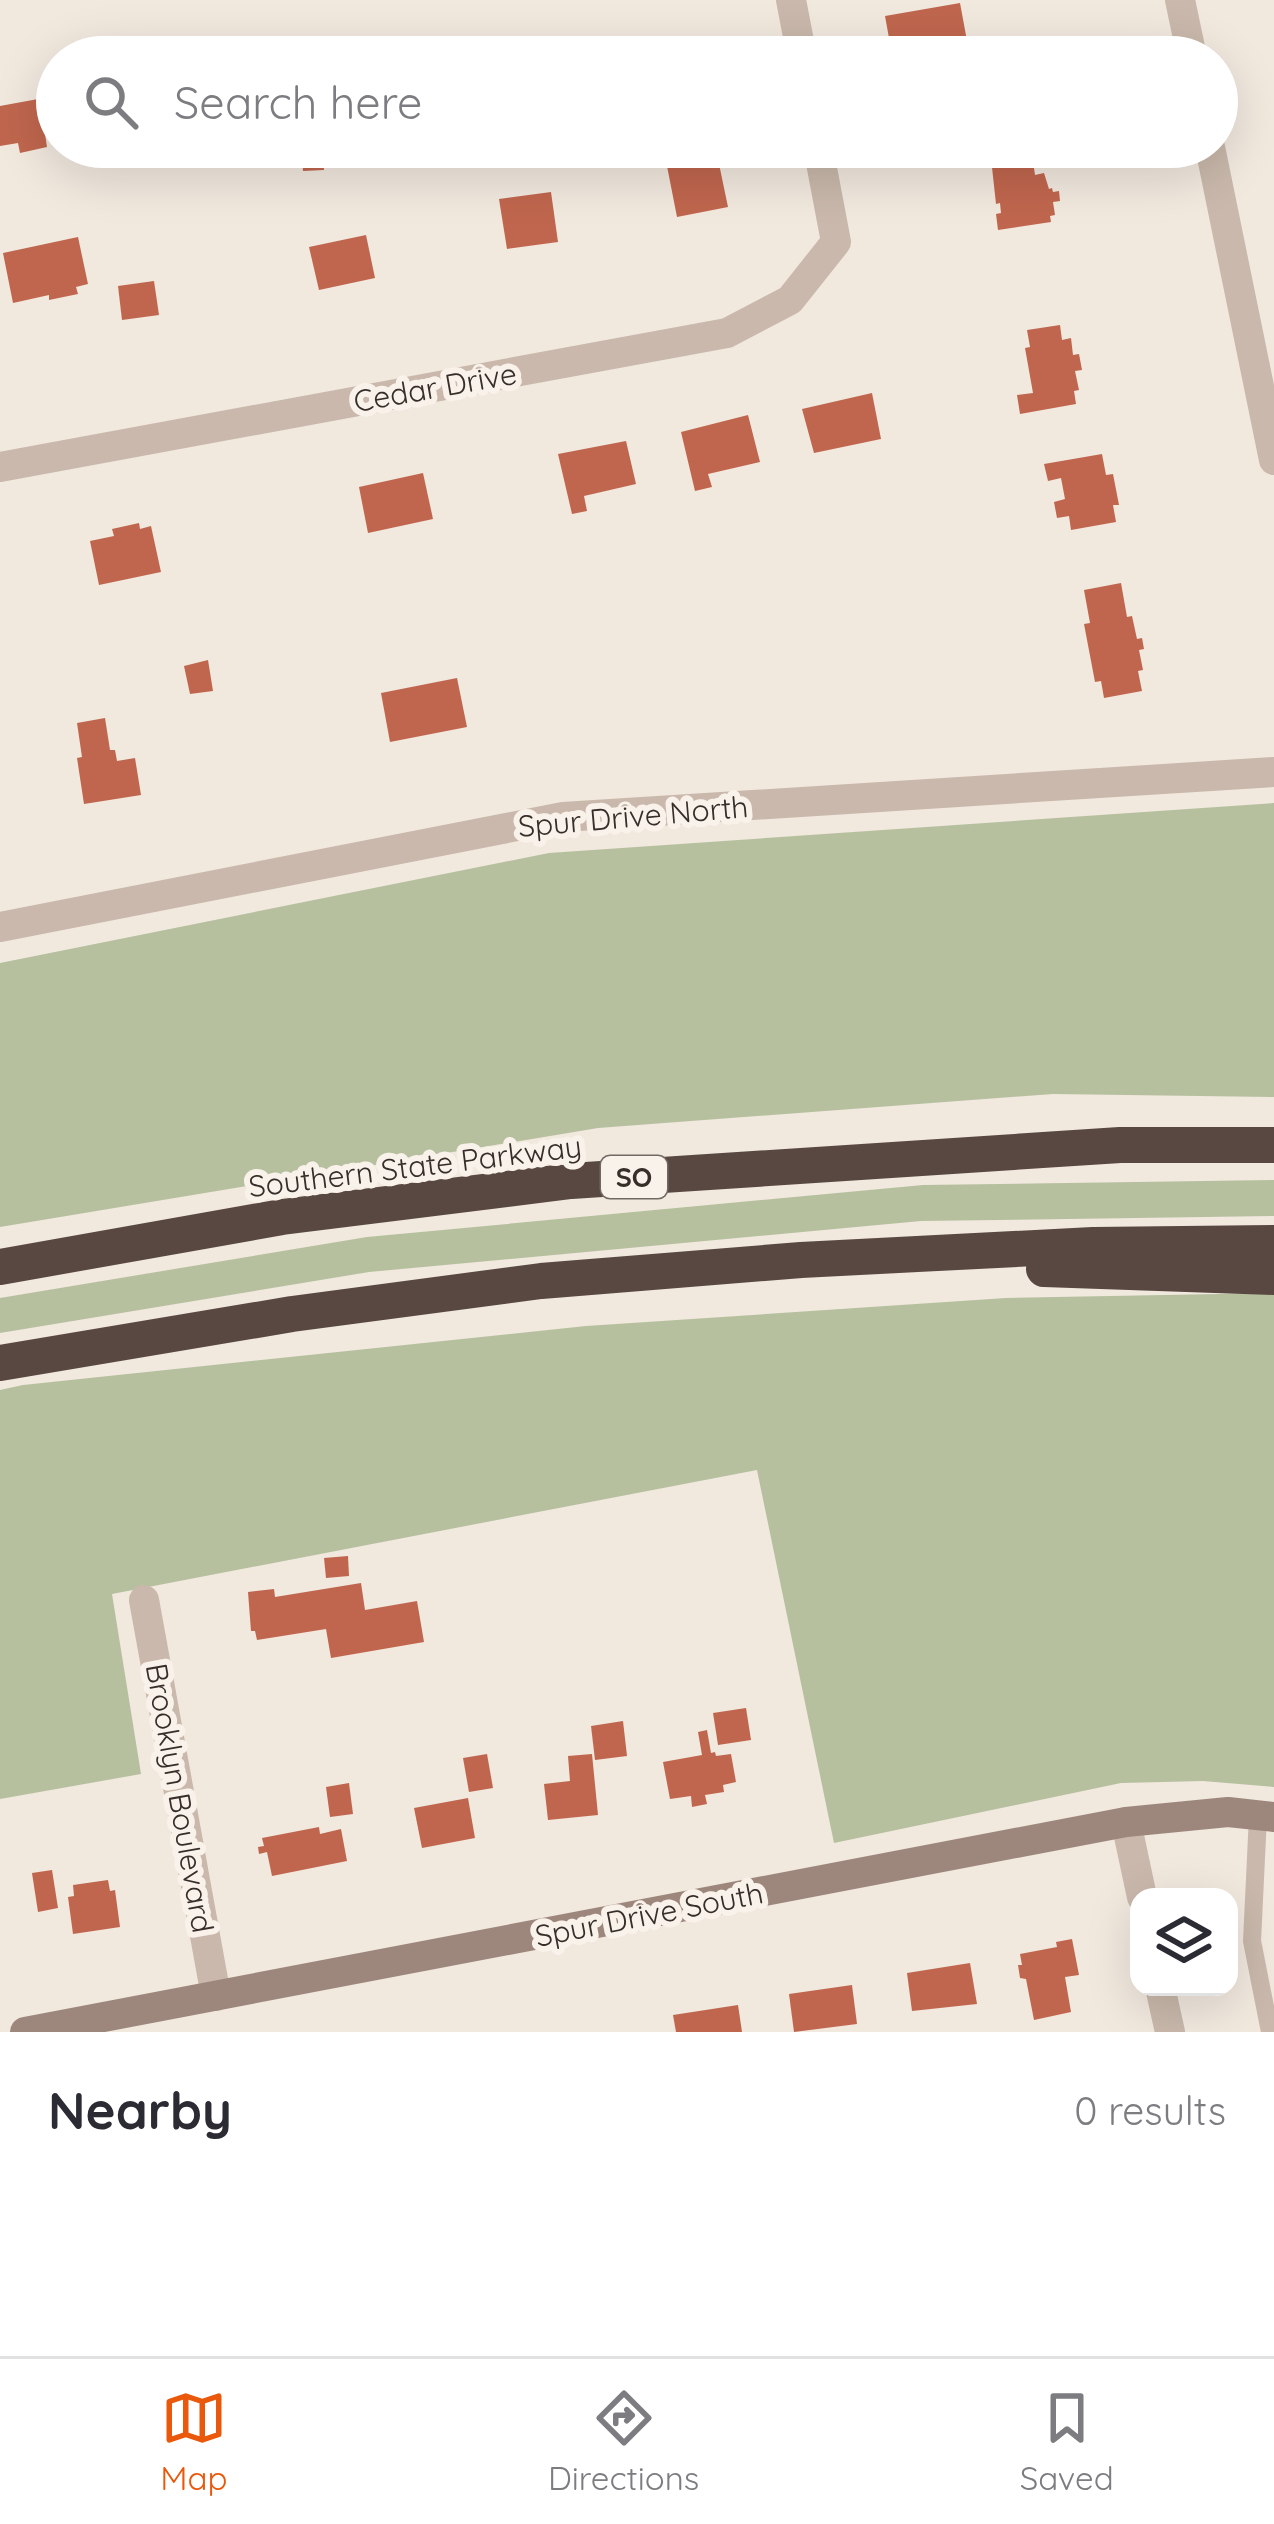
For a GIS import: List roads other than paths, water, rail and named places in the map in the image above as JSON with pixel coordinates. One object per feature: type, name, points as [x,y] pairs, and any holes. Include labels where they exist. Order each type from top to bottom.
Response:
[{"type":"highway","points":[[848,1163],[1274,1124]]},
{"type":"highway","name":"Southern State Parkway","points":[[0,1268],[282,1217],[571,1181],[1120,1145],[1274,1145]]},
{"type":"highway","points":[[0,1363],[292,1314],[541,1281],[800,1260],[1093,1245],[1274,1243]]},
{"type":"highway","points":[[800,1260],[1274,1277]]},
{"type":"street","points":[[791,0],[798,36]]},
{"type":"street","points":[[1180,0],[1188,36]]},
{"type":"street","name":"Cedar Drive","points":[[0,467],[727,333],[790,300],[836,242],[822,168]]},
{"type":"street","points":[[1214,168],[1274,460]]},
{"type":"street","name":"Spur Drive North","points":[[0,927],[563,817],[1274,772]]},
{"type":"street","name":"Brooklyn Boulevard","points":[[145,1600],[216,1996]]},
{"type":"street","name":"Spur Drive South","points":[[25,2032],[1126,1822],[1228,1812],[1266,1816]]},
{"type":"street","points":[[1126,1822],[1140,1888]]},
{"type":"street","points":[[1162,1996],[1169,2032]]},
{"type":"lane","points":[[1266,1816],[1252,1941],[1270,2032]]}]
